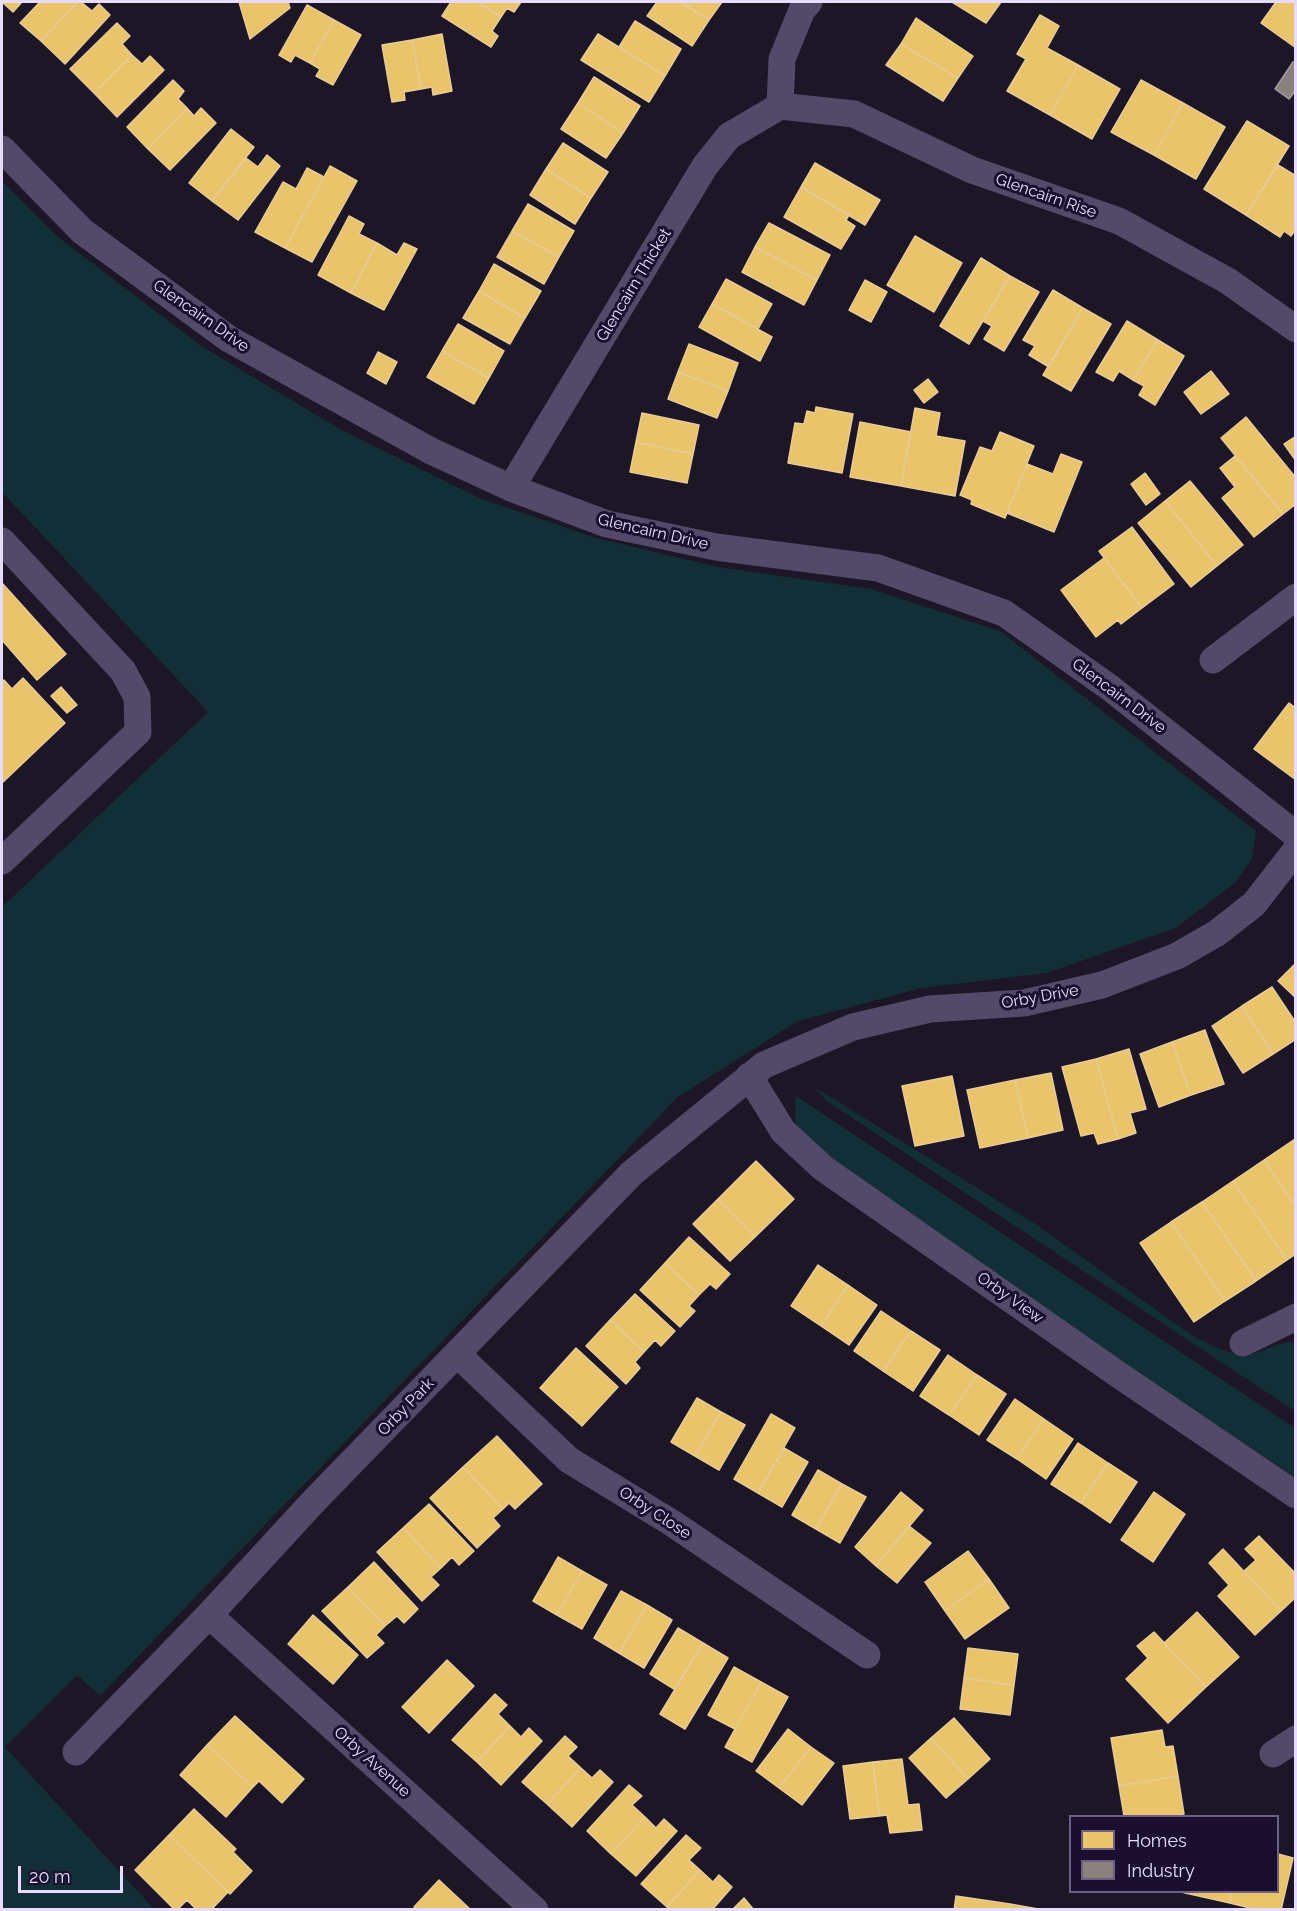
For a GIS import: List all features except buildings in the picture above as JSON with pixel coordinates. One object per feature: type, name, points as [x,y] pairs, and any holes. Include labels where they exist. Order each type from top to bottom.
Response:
[{"type":"street","points":[[780,106],[783,59],[802,10],[809,2]]},
{"type":"street","name":"Glencairn Rise","points":[[780,106],[854,114],[972,170],[1119,221],[1228,281],[1296,329]]},
{"type":"street","name":"Glencairn Thicket","points":[[512,488],[705,166],[729,136],[780,106]]},
{"type":"street","name":"Glencairn Drive","points":[[2,150],[82,231],[229,339],[431,450],[512,488],[607,524],[716,547],[878,568],[1004,613],[1109,687],[1296,835]]},
{"type":"street","points":[[2,541],[123,671],[137,697],[138,714],[138,732],[2,861]]},
{"type":"street","points":[[1213,660],[1296,597]]},
{"type":"street","name":"Orby Drive","points":[[749,1076],[764,1065],[853,1027],[930,1010],[1024,1003],[1102,985],[1177,956],[1217,933],[1254,904],[1296,850]]},
{"type":"street","name":"Orby Park","points":[[76,1752],[313,1502],[632,1173],[749,1076]]},
{"type":"street","name":"Orby View","points":[[749,1076],[783,1131],[823,1167],[1106,1366],[1296,1495]]},
{"type":"street","points":[[1243,1343],[1296,1317]]},
{"type":"street","name":"Orby Close","points":[[457,1354],[570,1460],[672,1523],[867,1655]]},
{"type":"street","name":"Orby Avenue","points":[[209,1614],[536,1910]]},
{"type":"street","points":[[1273,1754],[1296,1739]]},
{"type":"shaded area","points":[[2,181],[58,237],[203,347],[338,428],[479,498],[596,538],[718,567],[871,589],[1000,631],[1256,831],[1252,859],[1235,883],[1176,928],[1047,973],[922,988],[798,1021],[678,1097],[100,1696],[77,1675],[5,1747],[154,1909],[2,1909],[2,907],[208,712],[2,492]]},
{"type":"shaded area","points":[[811,1085],[1037,1225],[1193,1336],[1240,1355],[1252,1354],[1282,1343],[1295,1342],[1295,1411],[828,1102]]},
{"type":"shaded area","points":[[796,1096],[1295,1428],[1295,1477],[852,1179],[798,1129],[795,1119]]}]
